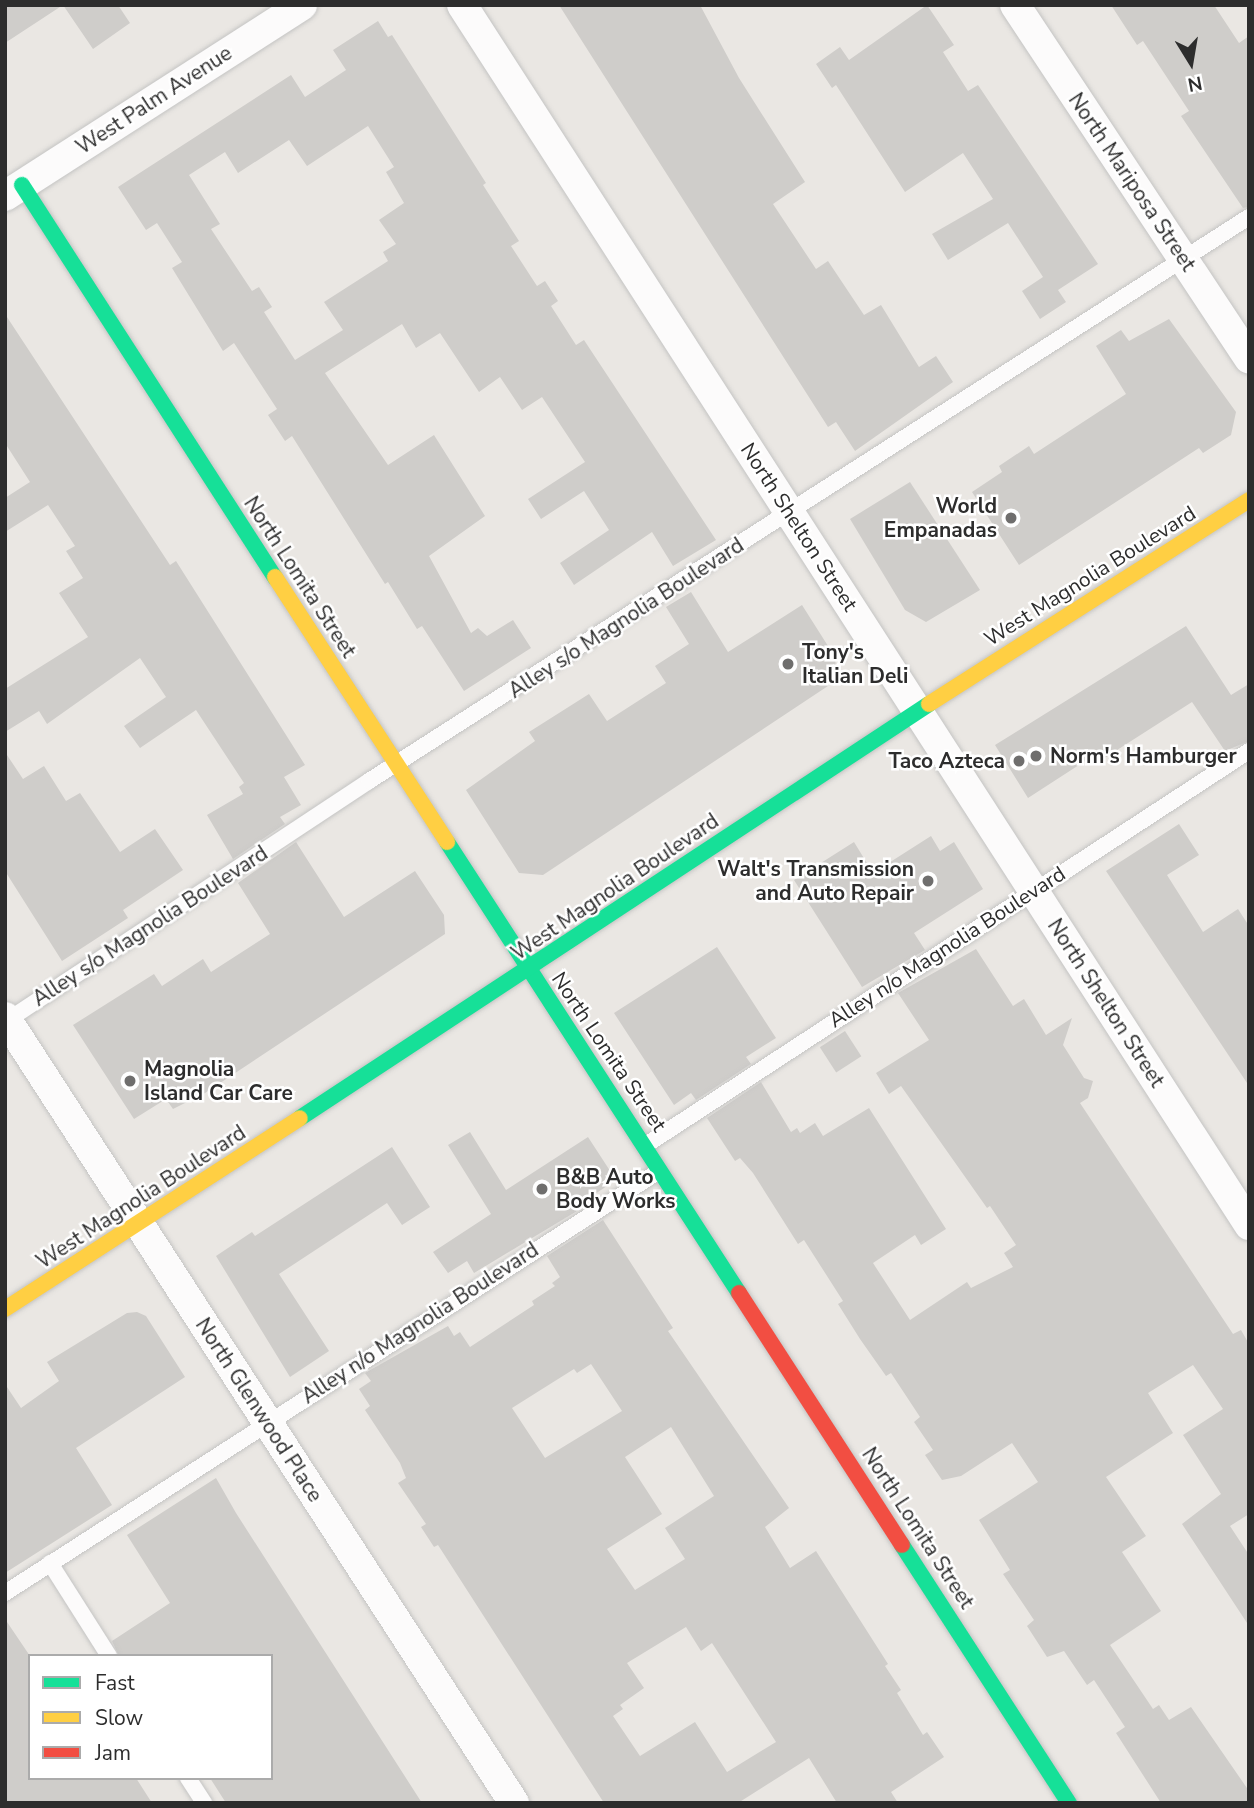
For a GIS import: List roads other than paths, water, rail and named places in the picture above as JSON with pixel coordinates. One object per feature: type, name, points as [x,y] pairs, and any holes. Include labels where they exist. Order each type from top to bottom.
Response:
[{"type":"street","name":"West Palm Avenue","points":[[13,190],[302,5]]},
{"type":"street","name":"North Shelton Street","points":[[462,5],[1249,1225]]},
{"type":"street","name":"North Mariposa Street","points":[[1015,5],[1249,358]]},
{"type":"street","name":"North Lomita Street","points":[[13,190],[396,764],[529,971],[646,1145],[1069,1803]]},
{"type":"street","name":"West Magnolia Boulevard","points":[[5,1309],[529,971],[917,711],[1249,500]]},
{"type":"street","name":"North Glenwood Place","points":[[6,1020],[514,1803]]},
{"type":"lane","name":"Alley s/o Magnolia Boulevard","points":[[6,1020],[396,764],[1249,217]]},
{"type":"lane","name":"Alley n/o Magnolia Boulevard","points":[[646,1145],[1249,751]]},
{"type":"lane","name":"Alley n/o Magnolia Boulevard","points":[[5,1592],[661,1170]]},
{"type":"lane","points":[[50,1563],[108,1654]]},
{"type":"lane","points":[[189,1780],[204,1803]]},
{"type":"place","name":"World Empanadas","points":[[1011,518]]},
{"type":"place","name":"Tony's Italian Deli","points":[[788,664]]},
{"type":"place","name":"Norm's Hamburger","points":[[1036,756]]},
{"type":"place","name":"Taco Azteca","points":[[1019,761]]},
{"type":"place","name":"Walt's Transmission and Auto Repair","points":[[928,881]]},
{"type":"place","name":"Magnolia Island Car Care","points":[[130,1081]]},
{"type":"place","name":"B&B Auto Body Works","points":[[542,1189]]}]
